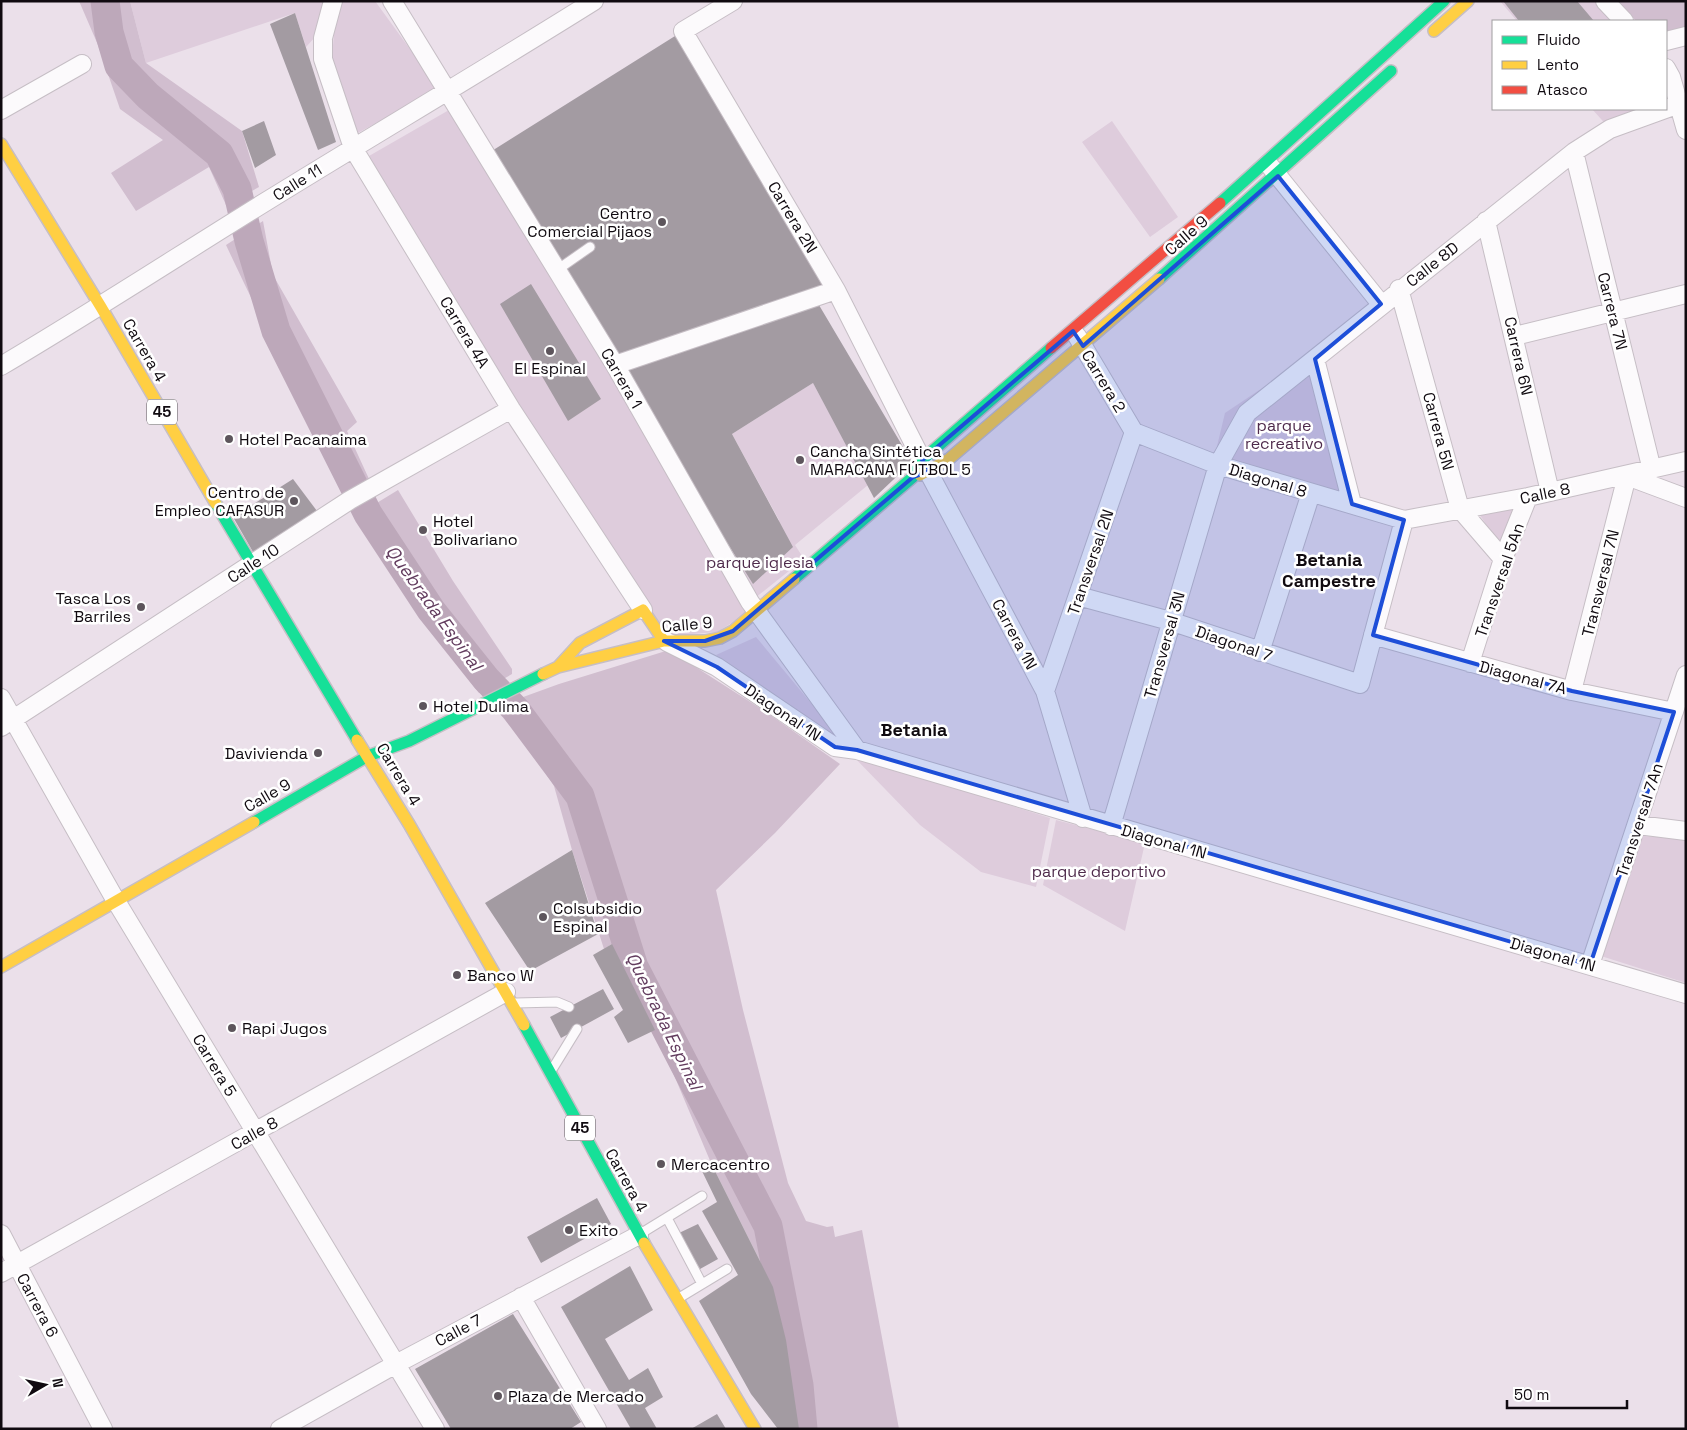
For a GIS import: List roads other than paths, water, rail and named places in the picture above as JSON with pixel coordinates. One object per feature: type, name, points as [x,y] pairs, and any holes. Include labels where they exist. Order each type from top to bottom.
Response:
[{"type":"street","name":"Carrera 4A","points":[[332,1],[323,38],[323,59],[353,148],[511,409],[664,641]]},
{"type":"street","name":"Carrera 1","points":[[392,1],[450,92],[615,365],[728,564],[758,611],[857,750]]},
{"type":"street","name":"Calle 11","points":[[1,366],[101,307],[257,207],[353,148],[450,92],[594,1]]},
{"type":"street","name":"Carrera 2N","points":[[732,1],[683,31],[836,290],[922,469]]},
{"type":"street","name":"Calle 9","points":[[1,967],[368,756],[409,741],[528,680],[558,667],[664,641],[705,641],[720,638],[758,611],[922,469],[1073,331],[1438,8],[1468,1]]},
{"type":"street","points":[[1605,1],[1623,20]]},
{"type":"street","name":"Calle 9","points":[[1423,41],[1438,8]]},
{"type":"street","points":[[1667,41],[1686,36]]},
{"type":"street","name":"Calle 9","points":[[922,469],[949,459],[1083,346],[1278,176],[1401,62]]},
{"type":"street","points":[[1,110],[82,64]]},
{"type":"street","points":[[1667,71],[1686,130]]},
{"type":"street","name":"Calle 8D","points":[[1667,108],[1679,104]]},
{"type":"street","name":"Calle 8D","points":[[1218,465],[1247,413],[1399,289],[1574,152],[1610,129],[1662,110]]},
{"type":"street","name":"Carrera 4","points":[[1,144],[101,307],[251,564],[368,756],[509,997],[639,1235],[755,1429]]},
{"type":"street","name":"Carrera 7N","points":[[1574,152],[1652,470]]},
{"type":"street","points":[[1266,162],[1381,304]]},
{"type":"street","name":"Carrera 6N","points":[[1486,221],[1515,336],[1550,492]]},
{"type":"street","name":"Carrera 5N","points":[[1399,289],[1460,509],[1503,559]]},
{"type":"street","points":[[615,365],[836,290]]},
{"type":"street","points":[[1515,336],[1686,294]]},
{"type":"street","name":"Carrera 2","points":[[1073,331],[1134,432]]},
{"type":"street","points":[[1315,358],[1352,504]]},
{"type":"street","name":"Calle 10","points":[[8,723],[350,500],[511,409]]},
{"type":"street","name":"Diagonal 8","points":[[1134,432],[1218,465],[1404,520]]},
{"type":"street","name":"Transversal 2N","points":[[1045,691],[1134,432]]},
{"type":"street","name":"Calle 8","points":[[1404,520],[1528,497],[1627,476],[1686,461]]},
{"type":"street","name":"Transversal 3N","points":[[1112,826],[1170,622],[1218,465]]},
{"type":"street","name":"Carrera 1N","points":[[922,469],[1045,691],[1083,818]]},
{"type":"street","points":[[1627,476],[1686,498]]},
{"type":"street","name":"Transversal 7N","points":[[1572,691],[1627,476]]},
{"type":"street","points":[[1260,652],[1311,493]]},
{"type":"street","name":"Transversal 5An","points":[[1470,663],[1503,559],[1528,497]]},
{"type":"street","points":[[1373,635],[1404,520]]},
{"type":"street","name":"Diagonal 7","points":[[1078,596],[1170,622],[1360,684],[1373,635]]},
{"type":"street","name":"Calle 9","points":[[558,667],[580,643],[642,610]]},
{"type":"street","name":"Diagonal 7A","points":[[1373,635],[1572,691],[1674,712]]},
{"type":"street","name":"Diagonal 1N","points":[[664,641],[718,667],[835,747],[857,750],[1686,994]]},
{"type":"street","name":"Transversal 7An","points":[[1590,965],[1638,825],[1686,675]]},
{"type":"street","name":"Carrera 5","points":[[1,698],[8,723],[435,1429]]},
{"type":"street","points":[[1638,825],[1686,832]]},
{"type":"street","name":"Calle 8","points":[[1,1273],[255,1132],[509,997]]},
{"type":"street","name":"Carrera 6","points":[[1,1234],[103,1429]]},
{"type":"street","name":"Calle 7","points":[[280,1429],[396,1364],[639,1235]]},
{"type":"street","points":[[521,1297],[597,1429]]},
{"type":"lane","points":[[557,270],[590,247]]},
{"type":"lane","points":[[509,997],[557,1002],[570,1007]]},
{"type":"lane","points":[[550,1073],[577,1029]]},
{"type":"lane","points":[[639,1235],[702,1196]]},
{"type":"lane","points":[[667,1218],[702,1284]]},
{"type":"lane","points":[[677,1300],[727,1269]]},
{"type":"waterway","name":"Quebrada Espinal","points":[[105,1],[109,32],[119,66],[148,96],[219,154],[237,189],[249,241],[276,331],[368,514],[431,610],[486,679],[515,709],[580,796],[634,967],[768,1226],[799,1385],[803,1429]]},
{"type":"place","name":"Centro Comercial Pijaos","points":[[662,222]]},
{"type":"place","name":"El Espinal","points":[[550,351]]},
{"type":"place","name":"Hotel Pacanaima","points":[[229,439]]},
{"type":"place","name":"Cancha Sintética MARACANA FÚTBOL 5","points":[[800,460]]},
{"type":"place","name":"Centro de Empleo CAFASUR","points":[[294,501]]},
{"type":"place","name":"Hotel Bolivariano","points":[[423,530]]},
{"type":"place","name":"Tasca Los Barriles","points":[[141,607]]},
{"type":"place","name":"Hotel Dulima","points":[[423,706]]},
{"type":"place","name":"Davivienda","points":[[318,753]]},
{"type":"place","name":"Colsubsidio Espinal","points":[[543,917]]},
{"type":"place","name":"Banco W","points":[[457,975]]},
{"type":"place","name":"Rapi Jugos","points":[[232,1028]]},
{"type":"place","name":"Mercacentro","points":[[661,1164]]},
{"type":"place","name":"Exito","points":[[569,1230]]},
{"type":"place","name":"Plaza de Mercado","points":[[498,1396]]},
{"type":"district","name":"Betania Campestre","points":[[1329,570]]},
{"type":"district","name":"Betania","points":[[914,730]]},
{"type":"park label","name":"parque recreativo","points":[[1284,434]]},
{"type":"park label","name":"parque iglesia","points":[[760,562]]},
{"type":"park label","name":"parque deportivo","points":[[1099,871]]}]
